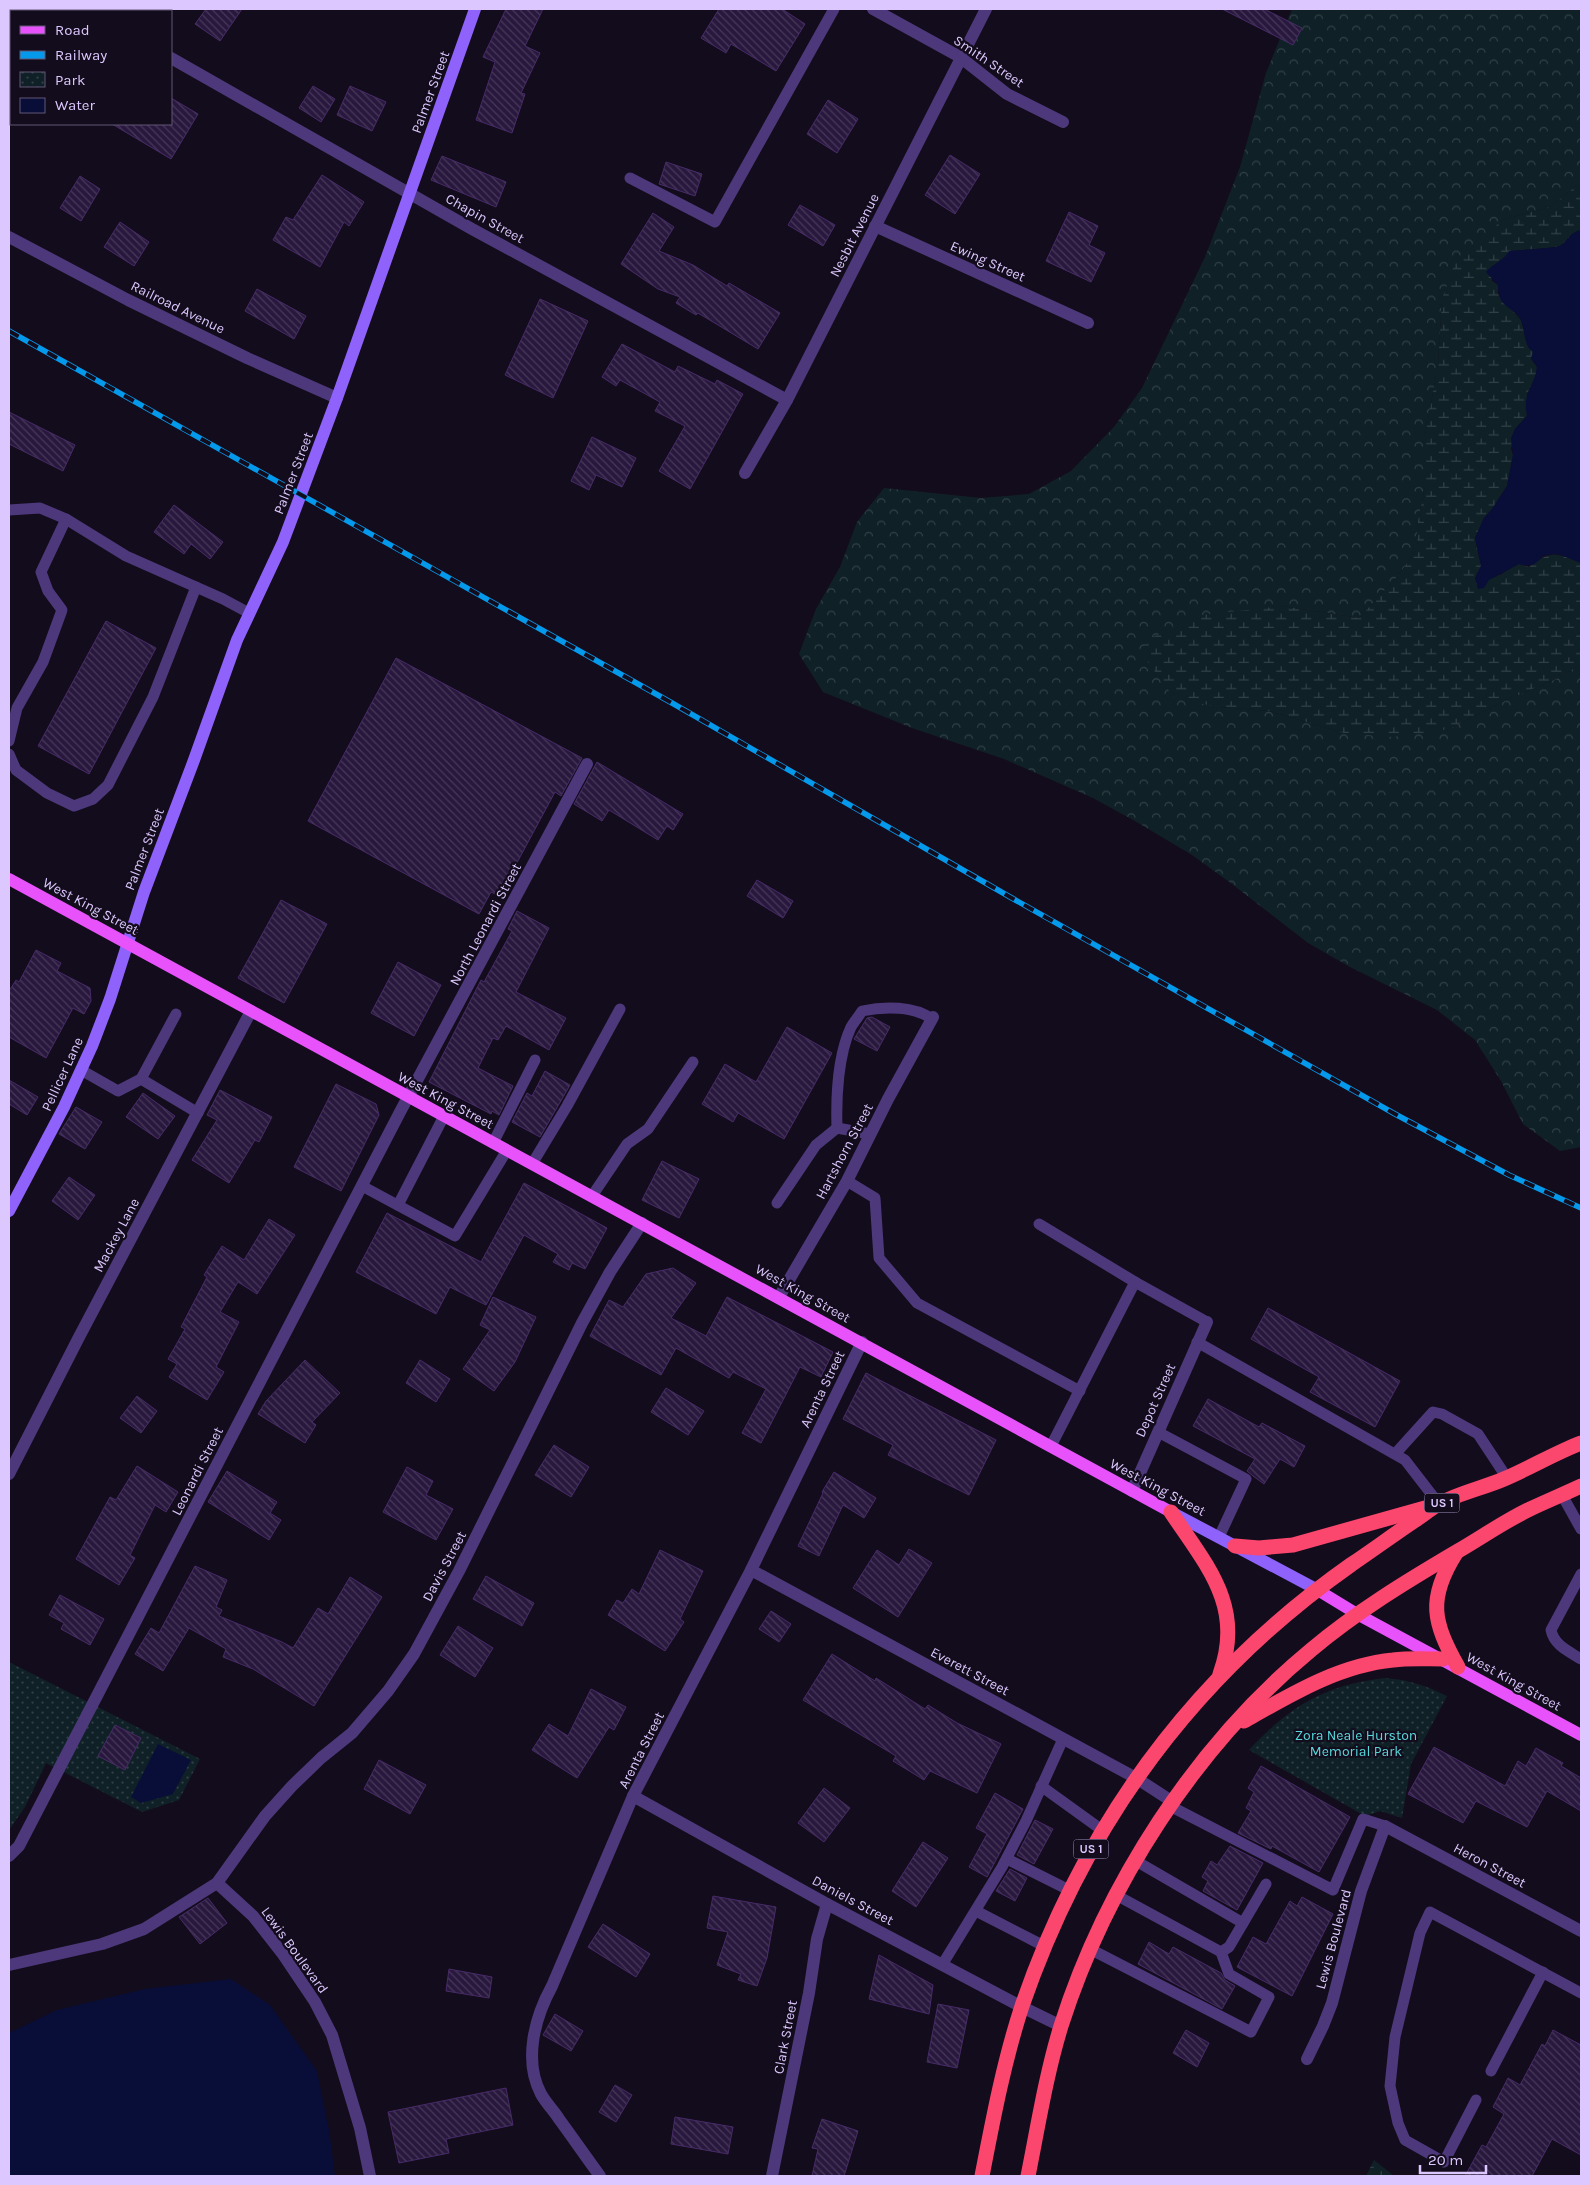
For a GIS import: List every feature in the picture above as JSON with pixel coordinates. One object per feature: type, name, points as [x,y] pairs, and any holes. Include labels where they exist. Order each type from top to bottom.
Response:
[{"type":"highway","name":"US 1","points":[[982,2176],[994,2113],[1022,2007],[1044,1946],[1069,1890],[1102,1830],[1136,1778],[1175,1725],[1218,1678],[1266,1632],[1316,1589],[1439,1504],[1507,1478],[1581,1443]]},
{"type":"highway","points":[[1028,2176],[1046,2083],[1061,2026],[1090,1949],[1116,1895],[1136,1861],[1172,1804],[1205,1758],[1271,1686],[1310,1650],[1357,1614],[1412,1577],[1529,1509],[1581,1486]]},
{"type":"highway","points":[[1235,1546],[1258,1548],[1293,1545],[1439,1504]]},
{"type":"highway","points":[[1171,1512],[1215,1577],[1227,1610],[1229,1633],[1227,1656],[1218,1678]]},
{"type":"highway","points":[[1457,1551],[1446,1569],[1437,1592],[1436,1611],[1442,1637],[1458,1667]]},
{"type":"highway","points":[[1230,1730],[1290,1695],[1324,1679],[1355,1668],[1392,1660],[1443,1659]]},
{"type":"main road","name":"West King Street","points":[[9,879],[1171,1512]]},
{"type":"main road","name":"West King Street","points":[[1316,1589],[1357,1614],[1581,1735]]},
{"type":"street","name":"Palmer Street","points":[[128,943],[144,892],[194,760],[236,640],[283,542],[337,398],[475,9]]},
{"type":"street","name":"Smith Street","points":[[873,9],[960,57],[1007,94],[1063,122]]},
{"type":"street","name":"Nesbit Avenue","points":[[745,473],[787,400],[986,9]]},
{"type":"street","name":"Chapin Street","points":[[172,59],[410,193],[787,400]]},
{"type":"street","name":"Ewing Street","points":[[875,226],[1088,323]]},
{"type":"street","name":"Railroad Avenue","points":[[9,237],[128,300],[247,358],[337,398]]},
{"type":"street","name":"North Leonardi Street","points":[[408,1096],[587,764]]},
{"type":"street","name":"Pellicer Lane","points":[[9,1211],[64,1107],[81,1070],[110,999],[128,943]]},
{"type":"street","name":"Mackey Lane","points":[[9,1474],[251,1011]]},
{"type":"street","name":"Hartshorn Street","points":[[779,1298],[847,1181],[870,1134],[933,1018]]},
{"type":"street","name":"Leonardi Street","points":[[9,1856],[20,1846],[84,1725],[408,1096]]},
{"type":"street","name":"Davis Street","points":[[217,1883],[265,1816],[297,1780],[352,1733],[388,1690],[414,1654],[459,1571],[582,1323],[610,1272],[642,1223]]},
{"type":"street","name":"Depot Street","points":[[1132,1491],[1207,1322]]},
{"type":"street","name":"Arenta Street","points":[[600,2176],[541,2093],[535,2072],[533,2049],[535,2027],[541,2006],[552,1986],[634,1796],[751,1570],[862,1342]]},
{"type":"street","name":"West King Street","points":[[1171,1512],[1316,1589]]},
{"type":"street","name":"Everett Street","points":[[751,1570],[1136,1778],[1172,1804]]},
{"type":"street","name":"Daniels Street","points":[[634,1796],[828,1904],[1061,2026]]},
{"type":"street","name":"Lewis Boulevard","points":[[1307,2059],[1324,2026],[1332,2003],[1361,1892],[1385,1826]]},
{"type":"street","name":"Heron Street","points":[[1385,1826],[1581,1930]]},
{"type":"street","points":[[9,1965],[102,1944],[144,1929],[217,1883]]},
{"type":"street","name":"Lewis Boulevard","points":[[217,1883],[253,1916],[282,1953],[315,2002],[332,2035],[360,2128],[370,2176]]},
{"type":"street","name":"Clark Street","points":[[772,2176],[809,1993],[817,1939],[828,1904]]},
{"type":"lane","points":[[630,178],[715,222],[834,9]]},
{"type":"lane","points":[[9,510],[40,508],[66,520],[126,556],[249,613]]},
{"type":"lane","points":[[9,741],[17,708],[43,662],[62,610],[48,591],[41,572],[66,520]]},
{"type":"lane","points":[[9,754],[16,770],[47,792],[74,806],[93,799],[108,785],[153,698],[196,587]]},
{"type":"lane","points":[[837,1128],[836,1104],[844,1050],[851,1027],[862,1011],[894,1008],[922,1012],[933,1018]]},
{"type":"lane","points":[[532,1164],[567,1106],[620,1009]]},
{"type":"lane","points":[[81,1070],[118,1091],[141,1079],[176,1014]]},
{"type":"lane","points":[[493,1142],[535,1060]]},
{"type":"lane","points":[[592,1196],[627,1144],[648,1129],[693,1062]]},
{"type":"lane","points":[[141,1079],[198,1112]]},
{"type":"lane","points":[[398,1205],[444,1116]]},
{"type":"lane","points":[[777,1203],[816,1145],[837,1128],[870,1134]]},
{"type":"lane","points":[[362,1186],[455,1236],[507,1150]]},
{"type":"lane","points":[[847,1181],[875,1198],[879,1258],[917,1303],[1080,1391]]},
{"type":"lane","points":[[1039,1224],[1134,1282],[1207,1322]]},
{"type":"lane","points":[[1051,1446],[1134,1282]]},
{"type":"lane","points":[[1197,1342],[1404,1460],[1439,1504]]},
{"type":"lane","points":[[1395,1454],[1433,1412],[1442,1414],[1478,1434],[1507,1478]]},
{"type":"lane","points":[[1158,1432],[1246,1479],[1219,1537]]},
{"type":"lane","points":[[1562,1495],[1581,1529]]},
{"type":"lane","points":[[1581,1574],[1551,1630],[1553,1638],[1562,1648],[1581,1659]]},
{"type":"lane","points":[[942,1965],[1006,1859],[1063,1739]]},
{"type":"lane","points":[[1041,1786],[1102,1830]]},
{"type":"lane","points":[[1172,1804],[1333,1890],[1363,1819],[1385,1826]]},
{"type":"lane","points":[[1006,1859],[1069,1890]]},
{"type":"lane","points":[[1136,1861],[1244,1923]]},
{"type":"lane","points":[[1221,1952],[1229,1947],[1266,1884]]},
{"type":"lane","points":[[1090,1949],[1251,2032],[1269,1996],[1228,1974],[1221,1952],[1116,1895]]},
{"type":"lane","points":[[976,1911],[1044,1946]]},
{"type":"lane","points":[[1476,2100],[1444,2162],[1405,2140],[1398,2123],[1390,2086],[1395,2037],[1420,1933],[1430,1912],[1581,1993]]},
{"type":"lane","points":[[1491,2071],[1543,1972]]},
{"type":"green space","points":[[1292,9],[1581,9],[1581,182],[1550,207],[1502,220],[1442,299],[1438,365],[1425,435],[1425,486],[1418,521],[1417,549],[1398,576],[1359,618],[1282,606],[1220,707],[1269,711],[1344,733],[1449,729],[1502,702],[1558,678],[1581,664],[1581,1147],[1560,1151],[1523,1124],[1501,1081],[1475,1040],[1437,1010],[1350,967],[1308,943],[1192,855],[1093,798],[1004,759],[912,728],[823,692],[799,654],[816,609],[840,567],[857,522],[884,488],[981,498],[1029,494],[1071,471],[1114,427],[1142,388],[1205,257],[1240,167],[1266,73]]},
{"type":"green space","points":[[1581,182],[1581,230],[1571,235],[1560,246],[1510,251],[1505,258],[1491,267],[1492,281],[1498,285],[1498,294],[1521,320],[1528,347],[1534,352],[1531,359],[1537,367],[1536,377],[1527,394],[1527,416],[1515,429],[1511,449],[1513,455],[1507,486],[1484,518],[1475,538],[1481,566],[1475,578],[1483,579],[1499,576],[1519,564],[1529,567],[1543,557],[1554,554],[1581,563],[1581,664],[1558,678],[1502,702],[1449,729],[1393,737],[1344,733],[1269,711],[1220,707],[1175,699],[1142,654],[1146,640],[1202,615],[1282,606],[1359,618],[1398,576],[1417,549],[1418,521],[1425,486],[1425,435],[1438,365],[1442,299],[1455,263],[1502,220],[1550,207]]},
{"type":"green space","points":[[9,1662],[200,1759],[179,1800],[142,1812],[46,1763],[25,1807],[9,1830]]},
{"type":"green space","name":"Zora Neale Hurston Memorial Park","points":[[1385,1678],[1417,1684],[1447,1696],[1411,1764],[1402,1818],[1380,1811],[1365,1816],[1249,1750],[1279,1721],[1310,1700],[1344,1686]]},
{"type":"green space","points":[[1374,2160],[1394,2176],[1366,2176]]},
{"type":"water","points":[[1581,230],[1581,563],[1558,554],[1544,555],[1533,564],[1519,564],[1489,580],[1484,588],[1478,589],[1475,578],[1481,566],[1475,538],[1484,518],[1507,486],[1513,455],[1511,438],[1515,429],[1527,416],[1527,396],[1537,367],[1531,358],[1533,352],[1527,344],[1521,320],[1500,299],[1498,285],[1486,272],[1509,251],[1560,246],[1571,235]]},
{"type":"water","points":[[158,1744],[191,1760],[173,1794],[141,1803],[131,1797]]},
{"type":"water","points":[[231,1979],[270,2005],[317,2071],[329,2130],[335,2176],[9,2176],[9,2033],[57,2010],[145,1989]]},
{"type":"building","points":[[206,9],[242,9],[220,41],[195,24]]},
{"type":"building","points":[[506,9],[543,9],[525,46],[540,53],[521,93],[525,94],[512,133],[476,120],[495,62],[483,57]]},
{"type":"building","points":[[719,9],[782,9],[805,24],[776,71],[731,44],[726,53],[701,38]]},
{"type":"building","points":[[1222,9],[1264,9],[1302,28],[1293,45]]},
{"type":"building","points":[[313,86],[335,99],[321,122],[299,108]]},
{"type":"building","points":[[350,86],[386,102],[372,131],[337,115]]},
{"type":"building","points":[[172,99],[198,114],[171,159],[114,125],[172,125]]},
{"type":"building","points":[[828,100],[858,119],[837,153],[807,134]]},
{"type":"building","points":[[950,155],[980,174],[955,214],[925,195]]},
{"type":"building","points":[[442,156],[506,182],[496,207],[431,180]]},
{"type":"building","points":[[666,162],[702,174],[695,196],[659,184]]},
{"type":"building","points":[[322,175],[364,202],[349,226],[344,222],[320,267],[273,240],[286,217],[293,220]]},
{"type":"building","points":[[80,176],[100,189],[81,221],[60,208]]},
{"type":"building","points":[[800,205],[835,225],[823,246],[788,225]]},
{"type":"building","points":[[1069,212],[1098,226],[1089,245],[1105,253],[1091,282],[1046,261]]},
{"type":"building","points":[[653,213],[674,227],[659,251],[693,265],[727,286],[729,283],[780,313],[758,349],[698,313],[696,315],[676,303],[680,297],[658,289],[621,264]]},
{"type":"building","points":[[120,222],[149,242],[134,266],[104,247]]},
{"type":"building","points":[[257,289],[306,316],[294,339],[245,311]]},
{"type":"building","points":[[540,299],[588,321],[553,398],[505,375]]},
{"type":"building","points":[[622,344],[675,372],[678,366],[715,384],[717,380],[743,394],[690,489],[659,471],[685,426],[655,411],[660,402],[620,380],[616,386],[602,377]]},
{"type":"building","points":[[9,412],[75,445],[63,471],[9,444]]},
{"type":"building","points":[[592,437],[636,458],[622,487],[596,475],[589,490],[571,481]]},
{"type":"building","points":[[174,505],[223,542],[210,559],[191,544],[184,554],[154,532]]},
{"type":"building","points":[[106,621],[156,648],[89,774],[38,746]]},
{"type":"building","points":[[396,658],[582,758],[561,796],[555,792],[499,896],[491,892],[479,914],[308,821]]},
{"type":"building","points":[[597,762],[683,814],[673,830],[667,826],[658,840],[609,810],[602,821],[574,804]]},
{"type":"building","points":[[757,880],[793,901],[783,918],[747,896]]},
{"type":"building","points":[[281,900],[327,924],[284,1003],[238,978]]},
{"type":"building","points":[[517,911],[549,928],[516,992],[566,1018],[549,1050],[506,1026],[498,1040],[493,1038],[478,1068],[513,1086],[499,1115],[492,1111],[491,1114],[429,1082],[481,980],[484,982],[512,931],[508,929]]},
{"type":"building","points":[[36,950],[61,963],[57,971],[90,988],[91,1001],[84,1014],[73,1008],[46,1058],[9,1037],[9,991],[16,980],[19,982]]},
{"type":"building","points":[[398,962],[441,985],[414,1036],[371,1013]]},
{"type":"building","points":[[872,1017],[890,1027],[877,1051],[854,1039],[867,1018]]},
{"type":"building","points":[[787,1027],[832,1053],[784,1139],[738,1113],[733,1122],[702,1104],[725,1064],[756,1082]]},
{"type":"building","points":[[545,1071],[570,1085],[540,1137],[512,1122],[527,1093],[532,1096]]},
{"type":"building","points":[[9,1080],[38,1097],[27,1115],[9,1104]]},
{"type":"building","points":[[336,1084],[376,1104],[379,1115],[341,1191],[294,1167]]},
{"type":"building","points":[[220,1090],[272,1117],[259,1142],[255,1140],[229,1183],[192,1160],[217,1120],[207,1115]]},
{"type":"building","points":[[143,1093],[175,1116],[158,1139],[126,1117]]},
{"type":"building","points":[[76,1107],[102,1122],[85,1149],[59,1134]]},
{"type":"building","points":[[662,1161],[699,1179],[679,1218],[642,1200]]},
{"type":"building","points":[[69,1177],[95,1195],[78,1220],[52,1201]]},
{"type":"building","points":[[524,1183],[607,1228],[585,1269],[572,1263],[569,1270],[553,1262],[558,1254],[524,1235],[486,1305],[450,1287],[436,1314],[356,1272],[387,1213],[481,1262]]},
{"type":"building","points":[[269,1219],[295,1235],[257,1294],[238,1282],[220,1312],[239,1322],[216,1367],[224,1372],[207,1400],[169,1377],[177,1364],[168,1359],[185,1329],[181,1327],[207,1277],[204,1275],[222,1246],[244,1260]]},
{"type":"building","points":[[673,1268],[696,1283],[671,1318],[706,1336],[727,1297],[833,1352],[821,1377],[800,1367],[761,1443],[742,1433],[766,1389],[733,1372],[729,1378],[676,1348],[661,1375],[590,1336],[609,1300],[623,1307],[646,1274]]},
{"type":"building","points":[[493,1297],[536,1317],[515,1362],[494,1391],[463,1369],[490,1330],[480,1325]]},
{"type":"building","points":[[1268,1308],[1400,1381],[1375,1427],[1310,1392],[1319,1377],[1251,1339]]},
{"type":"building","points":[[305,1360],[340,1393],[312,1422],[316,1425],[305,1443],[258,1414],[266,1401]]},
{"type":"building","points":[[420,1360],[450,1379],[436,1402],[406,1383]]},
{"type":"building","points":[[866,1373],[996,1440],[969,1495],[888,1455],[893,1445],[843,1419]]},
{"type":"building","points":[[666,1388],[704,1411],[688,1435],[651,1412]]},
{"type":"building","points":[[137,1396],[157,1411],[141,1433],[120,1418]]},
{"type":"building","points":[[1208,1399],[1259,1427],[1262,1423],[1305,1446],[1294,1467],[1280,1459],[1264,1484],[1253,1476],[1247,1471],[1255,1459],[1193,1426]]},
{"type":"building","points":[[554,1445],[589,1467],[571,1497],[535,1475]]},
{"type":"building","points":[[137,1466],[178,1492],[166,1512],[155,1505],[130,1555],[135,1558],[119,1585],[76,1559],[110,1497],[116,1500]]},
{"type":"building","points":[[407,1467],[433,1481],[426,1495],[453,1509],[436,1540],[383,1512]]},
{"type":"building","points":[[227,1471],[277,1502],[270,1513],[281,1520],[269,1540],[208,1502]]},
{"type":"building","points":[[834,1472],[876,1498],[864,1518],[843,1505],[819,1556],[798,1546],[822,1492]]},
{"type":"building","points":[[909,1549],[932,1563],[898,1617],[853,1588],[877,1550],[899,1565]]},
{"type":"building","points":[[660,1550],[703,1571],[680,1619],[684,1622],[665,1651],[608,1615],[617,1600],[623,1603],[632,1589],[639,1594]]},
{"type":"building","points":[[195,1566],[227,1580],[216,1607],[222,1610],[219,1616],[293,1648],[318,1608],[328,1614],[350,1577],[382,1597],[314,1706],[253,1669],[223,1657],[226,1649],[189,1628],[163,1671],[135,1654],[151,1628],[159,1633]]},
{"type":"building","points":[[486,1576],[534,1603],[522,1626],[473,1599]]},
{"type":"building","points":[[60,1595],[104,1619],[90,1645],[61,1629],[64,1623],[49,1615]]},
{"type":"building","points":[[771,1611],[791,1624],[779,1642],[759,1629]]},
{"type":"building","points":[[458,1626],[493,1648],[475,1677],[440,1655]]},
{"type":"building","points":[[832,1654],[875,1681],[876,1678],[925,1709],[928,1705],[957,1723],[1001,1744],[977,1793],[930,1771],[924,1780],[893,1761],[896,1756],[803,1700]]},
{"type":"building","points":[[591,1689],[626,1707],[614,1730],[609,1727],[577,1778],[532,1750],[549,1724],[568,1736]]},
{"type":"building","points":[[115,1725],[141,1738],[125,1770],[98,1756]]},
{"type":"building","points":[[1434,1747],[1505,1786],[1518,1761],[1526,1766],[1536,1748],[1563,1763],[1561,1766],[1581,1778],[1581,1811],[1547,1791],[1527,1827],[1476,1801],[1463,1823],[1408,1794]]},
{"type":"building","points":[[379,1760],[426,1785],[410,1814],[364,1789]]},
{"type":"building","points":[[1261,1766],[1350,1817],[1319,1872],[1272,1846],[1271,1849],[1238,1833],[1251,1811],[1246,1808],[1254,1792],[1248,1788]]},
{"type":"building","points":[[824,1788],[850,1808],[824,1842],[798,1823]]},
{"type":"building","points":[[995,1793],[1023,1809],[987,1877],[969,1867],[987,1834],[976,1828]]},
{"type":"building","points":[[1035,1820],[1053,1829],[1034,1864],[1017,1855]]},
{"type":"building","points":[[923,1842],[948,1858],[916,1907],[892,1891]]},
{"type":"building","points":[[1230,1846],[1263,1863],[1237,1910],[1203,1891],[1208,1881],[1202,1877],[1211,1861],[1217,1865]]},
{"type":"building","points":[[1010,1869],[1027,1878],[1015,1901],[996,1891]]},
{"type":"building","points":[[713,1896],[776,1907],[767,1958],[757,1986],[738,1980],[741,1974],[717,1965],[728,1932],[707,1928]]},
{"type":"building","points":[[1302,1897],[1333,1914],[1292,1996],[1237,1967],[1253,1937],[1266,1944],[1290,1901],[1297,1906]]},
{"type":"building","points":[[208,1898],[227,1923],[200,1944],[179,1917]]},
{"type":"building","points":[[603,1924],[650,1954],[636,1977],[588,1947]]},
{"type":"building","points":[[1149,1942],[1169,1954],[1173,1947],[1221,1973],[1225,1980],[1235,1986],[1222,2009],[1138,1964]]},
{"type":"building","points":[[879,1955],[933,1985],[929,2014],[869,1999]]},
{"type":"building","points":[[449,1969],[492,1977],[489,1998],[446,1991]]},
{"type":"building","points":[[938,2004],[969,2010],[957,2068],[927,2062]]},
{"type":"building","points":[[555,2014],[583,2031],[571,2051],[543,2035]]},
{"type":"building","points":[[1186,2030],[1209,2043],[1197,2067],[1173,2053]]},
{"type":"building","points":[[1553,2030],[1581,2045],[1581,2155],[1552,2139],[1532,2176],[1465,2176],[1482,2145],[1486,2147],[1504,2114],[1493,2107],[1508,2078],[1520,2085],[1542,2044],[1545,2046]]},
{"type":"building","points":[[615,2085],[632,2095],[616,2122],[599,2112]]},
{"type":"building","points":[[506,2088],[513,2125],[446,2139],[449,2153],[399,2163],[388,2112]]},
{"type":"building","points":[[675,2117],[733,2127],[728,2154],[671,2144]]},
{"type":"building","points":[[822,2119],[858,2131],[844,2176],[812,2176],[818,2149],[812,2148]]},
{"type":"railway","points":[[9,331],[672,703],[1010,897],[1395,1114],[1509,1175],[1581,1208]]}]
